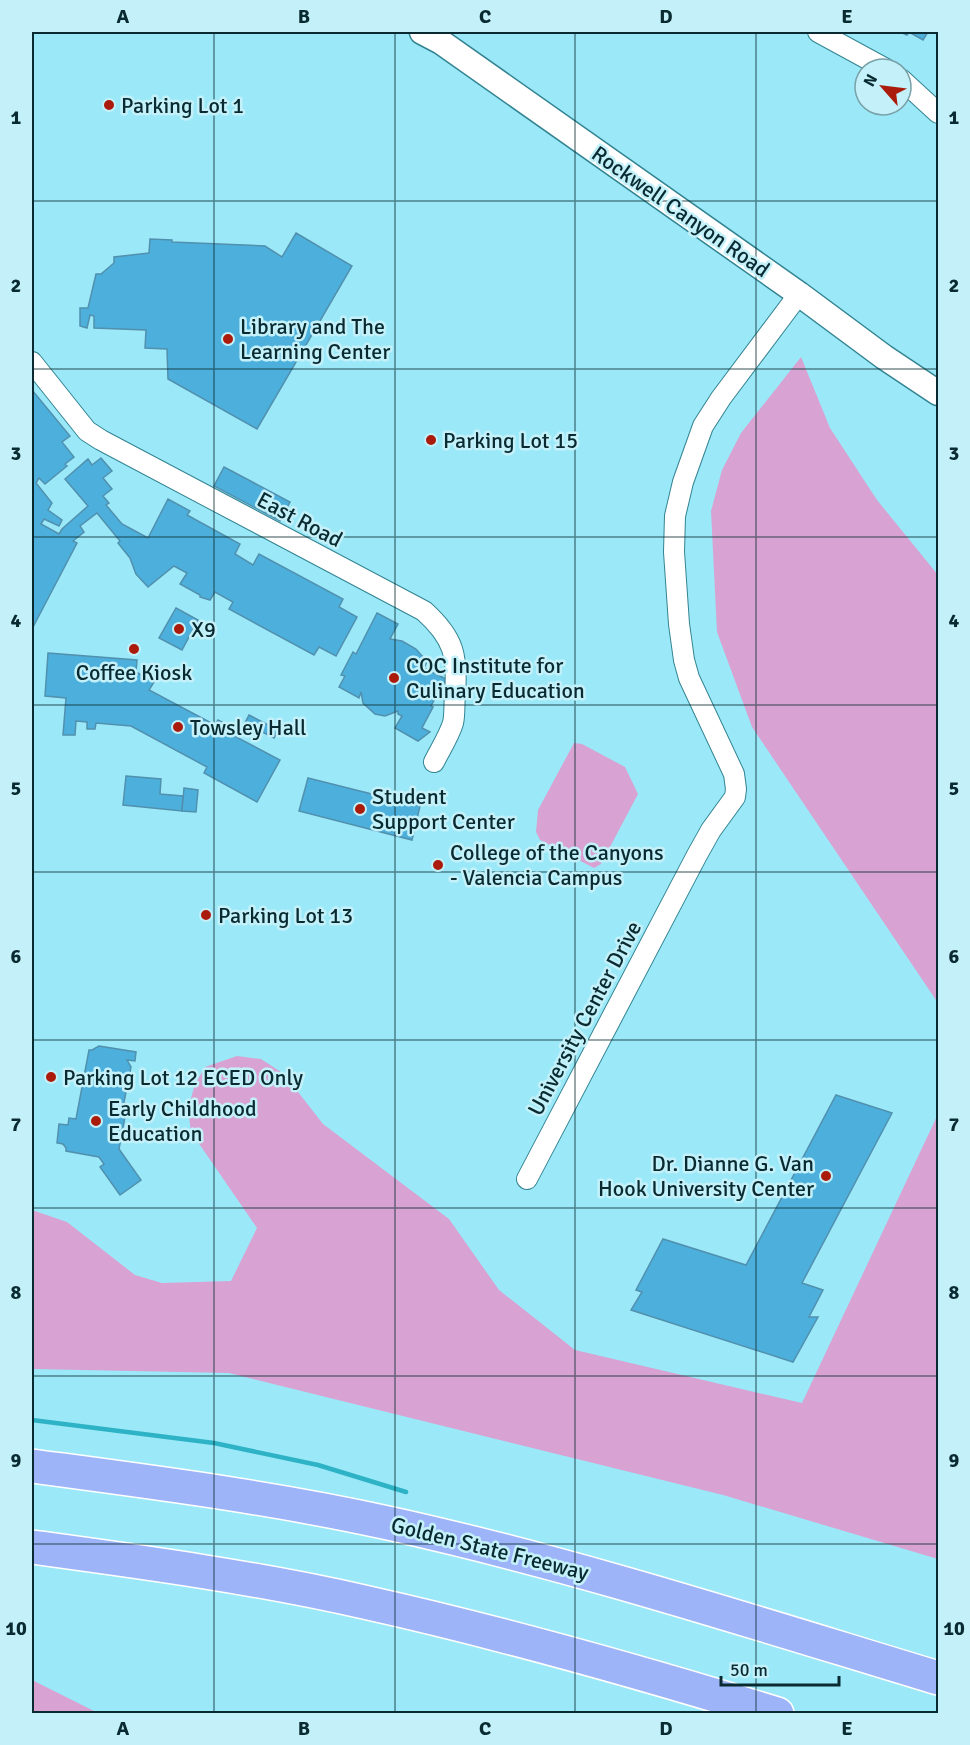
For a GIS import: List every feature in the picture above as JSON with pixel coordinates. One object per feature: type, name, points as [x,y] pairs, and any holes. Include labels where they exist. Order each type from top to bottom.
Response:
[{"type":"highway","name":"Golden State Freeway","points":[[32,1466],[228,1493],[387,1522],[588,1572],[939,1678]]},
{"type":"highway","points":[[32,1547],[277,1584],[362,1601],[494,1632],[777,1713]]},
{"type":"street","name":"Rockwell Canyon Road","points":[[423,32],[799,294],[884,357],[939,393]]},
{"type":"street","points":[[818,32],[864,57]]},
{"type":"street","points":[[913,90],[939,113]]},
{"type":"street","name":"University Center Drive","points":[[527,1179],[697,855],[711,830],[735,797],[734,774],[689,678],[684,660],[674,552],[675,516],[682,482],[703,426],[721,398],[799,294]]},
{"type":"street","name":"East Road","points":[[32,362],[87,431],[424,611],[437,623],[453,649],[457,668],[453,724],[434,762]]},
{"type":"shaded area","points":[[801,357],[830,428],[877,500],[938,575],[938,1003],[752,727],[717,632],[711,511],[722,470],[741,433]]},
{"type":"shaded area","points":[[574,743],[582,744],[625,767],[638,794],[601,864],[594,868],[540,840],[536,832],[538,810]]},
{"type":"shaded area","points":[[237,1056],[261,1059],[284,1074],[323,1124],[449,1219],[499,1290],[575,1350],[802,1403],[938,1114],[938,1559],[723,1495],[229,1373],[32,1369],[32,1210],[67,1222],[135,1275],[162,1283],[231,1281],[257,1228],[191,1132],[188,1109],[195,1084],[205,1067]]},
{"type":"shaded area","points":[[32,1680],[98,1713],[32,1713]]},
{"type":"building","points":[[909,32],[928,32],[923,40]]},
{"type":"building","name":"Library and The Learning Center","points":[[296,233],[352,266],[257,429],[168,379],[167,349],[145,348],[146,330],[94,328],[94,316],[90,315],[87,328],[80,326],[80,308],[88,308],[96,274],[101,274],[114,263],[114,257],[149,253],[150,239],[265,246],[282,257]]},
{"type":"building","points":[[32,390],[70,436],[62,442],[74,457],[65,464],[67,466],[45,484],[39,478],[36,483],[52,503],[48,510],[62,520],[59,526],[44,519],[41,524],[59,534],[88,506],[65,479],[88,459],[92,465],[101,458],[112,471],[103,478],[112,489],[103,496],[109,503],[106,505],[122,524],[148,538],[168,499],[190,511],[187,515],[240,544],[235,554],[253,565],[259,554],[343,599],[339,607],[357,617],[336,656],[319,647],[314,655],[229,609],[233,602],[215,592],[210,600],[200,597],[180,584],[187,573],[174,566],[148,587],[136,574],[130,558],[118,543],[120,541],[97,513],[80,526],[84,532],[73,541],[77,543],[32,629]]},
{"type":"building","points":[[224,467],[290,502],[280,521],[214,486]]},
{"type":"building","name":"X9","points":[[176,608],[198,620],[182,650],[159,638]]},
{"type":"building","name":"COC Institute for Culinary Education","points":[[377,613],[398,624],[390,639],[402,641],[416,649],[428,659],[424,668],[446,679],[422,728],[430,732],[418,741],[395,728],[402,716],[398,714],[398,711],[385,716],[375,714],[363,703],[361,692],[359,698],[339,687],[345,676],[341,675],[353,652],[356,654]]},
{"type":"building","name":"Towsley Hall","points":[[48,653],[137,660],[136,672],[154,682],[149,690],[215,725],[218,720],[224,723],[221,729],[280,760],[257,802],[204,773],[207,767],[131,726],[96,723],[95,729],[87,729],[87,722],[76,721],[75,735],[63,735],[66,698],[45,696]]},
{"type":"building","points":[[249,715],[278,730],[274,738],[245,723]]},
{"type":"building","points":[[126,776],[161,779],[160,794],[183,796],[182,811],[123,805]]},
{"type":"building","name":"Student Support Center","points":[[308,778],[420,806],[412,840],[299,811]]},
{"type":"building","points":[[184,788],[198,790],[196,812],[182,811]]},
{"type":"building","name":"Early Childhood Education","points":[[99,1046],[136,1052],[135,1061],[127,1060],[131,1067],[124,1102],[127,1106],[119,1149],[141,1180],[120,1195],[100,1167],[104,1164],[99,1157],[66,1151],[63,1144],[57,1143],[59,1124],[68,1125],[69,1118],[76,1119],[89,1050]]},
{"type":"building","name":"Dr. Dianne G. Van Hook University Center","points":[[836,1095],[892,1113],[802,1283],[823,1290],[809,1317],[818,1317],[793,1362],[631,1310],[642,1292],[636,1290],[663,1239],[746,1265]]},
{"type":"waterway","points":[[32,1420],[214,1443],[318,1465],[406,1492]]},
{"type":"place","name":"Parking Lot 1","points":[[109,105]]},
{"type":"place","name":"Library and The Learning Center","points":[[228,339]]},
{"type":"place","name":"Parking Lot 15","points":[[431,440]]},
{"type":"place","name":"X9","points":[[179,629]]},
{"type":"place","name":"Coffee Kiosk","points":[[134,649]]},
{"type":"place","name":"COC Institute for Culinary Education","points":[[394,678]]},
{"type":"place","name":"Towsley Hall","points":[[178,727]]},
{"type":"place","name":"Student Support Center","points":[[360,809]]},
{"type":"place","name":"College of the Canyons - Valencia Campus","points":[[438,865]]},
{"type":"place","name":"Parking Lot 13","points":[[206,915]]},
{"type":"place","name":"Parking Lot 12 ECED Only","points":[[51,1077]]},
{"type":"place","name":"Early Childhood Education","points":[[96,1121]]},
{"type":"place","name":"Dr. Dianne G. Van Hook University Center","points":[[826,1176]]}]
